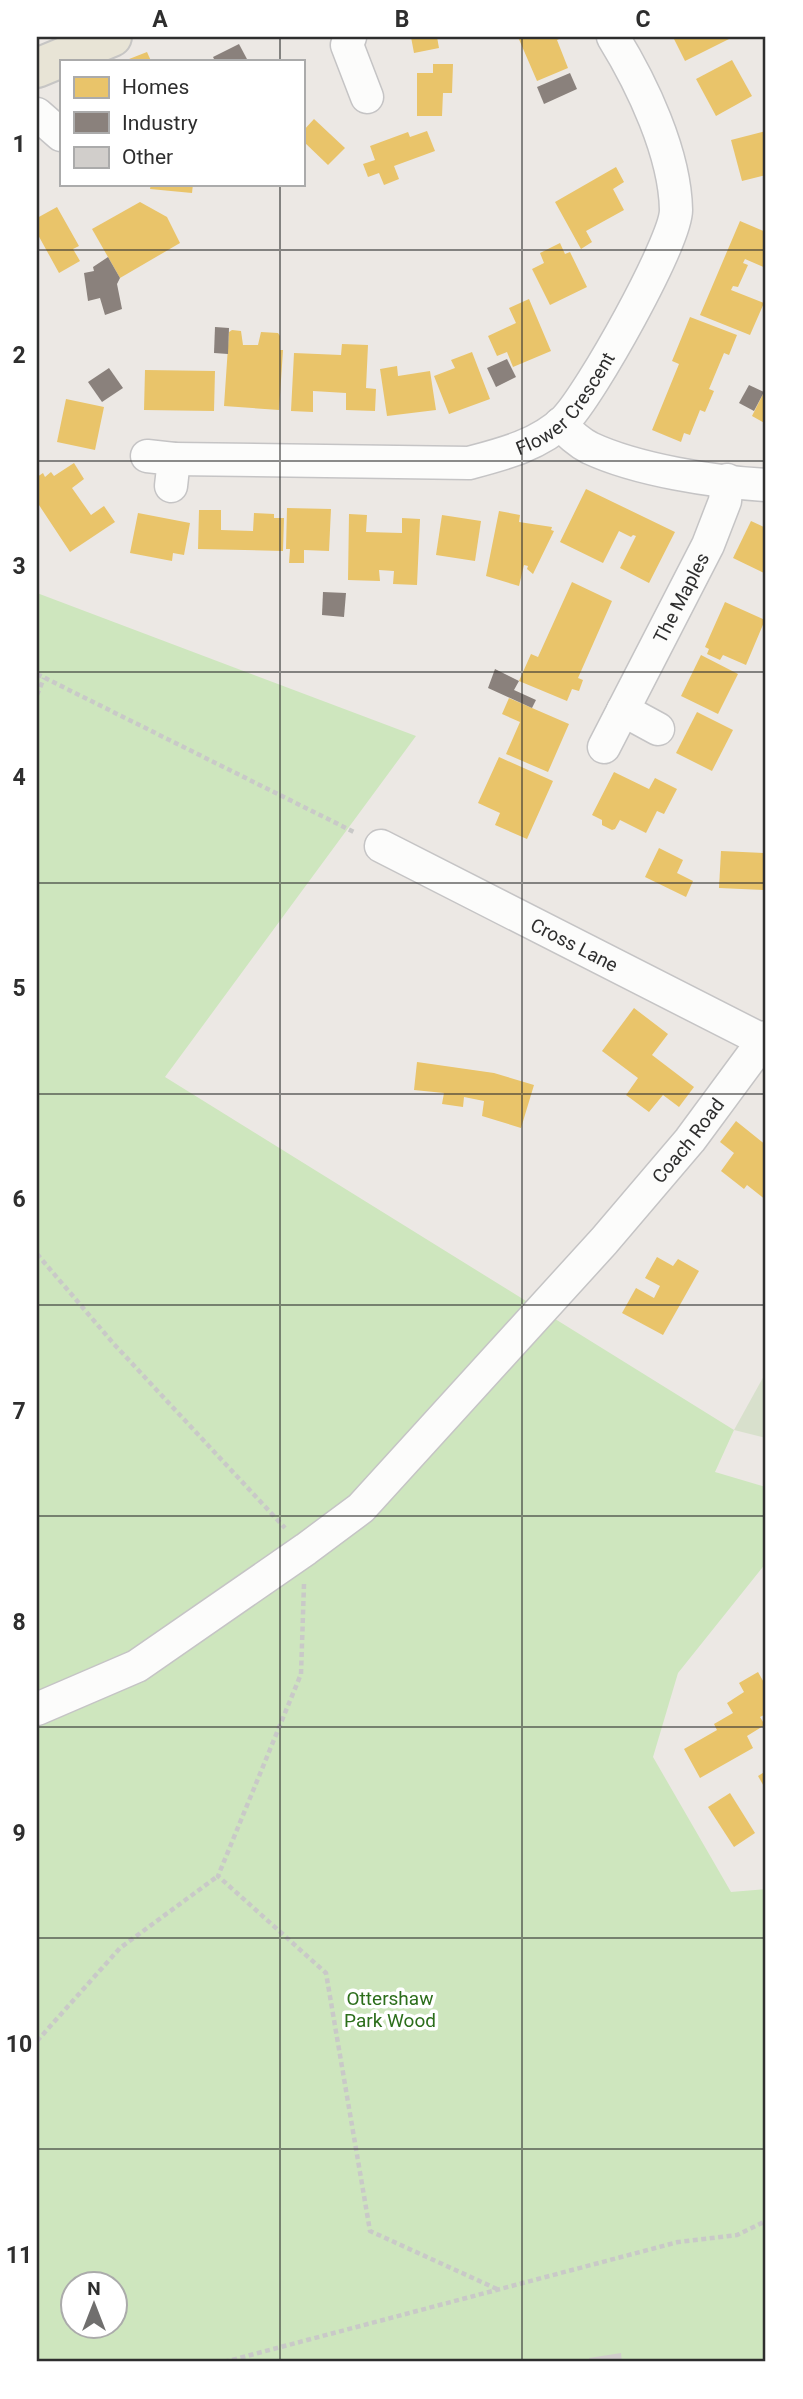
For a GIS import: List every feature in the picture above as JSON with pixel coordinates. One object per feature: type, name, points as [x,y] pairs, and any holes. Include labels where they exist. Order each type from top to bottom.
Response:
[{"type":"main road","points":[[37,68],[112,37]]},
{"type":"street","points":[[349,37],[347,45],[367,97]]},
{"type":"street","name":"Flower Crescent","points":[[164,467],[270,458],[469,463],[537,441],[560,424],[590,389],[661,258],[676,213],[665,149],[634,72],[613,37]]},
{"type":"street","points":[[37,114],[60,134]]},
{"type":"street","points":[[560,424],[589,447],[631,463],[766,485]]},
{"type":"street","name":"The Maples","points":[[604,747],[708,545],[726,501],[727,480]]},
{"type":"street","points":[[623,710],[658,729]]},
{"type":"street","name":"Cross Lane","points":[[382,846],[765,1040]]},
{"type":"street","name":"Coach Road","points":[[37,1709],[137,1666],[361,1508],[604,1241],[690,1140],[765,1040]]},
{"type":"path","points":[[37,674],[382,846]]},
{"type":"path","points":[[37,695],[44,678]]},
{"type":"path","points":[[37,1254],[113,1343],[306,1549],[301,1674],[218,1876],[120,1948],[37,2041]]},
{"type":"path","points":[[218,1876],[326,1973],[370,2231],[497,2289]]},
{"type":"path","points":[[224,2362],[678,2242],[737,2235],[766,2221]]},
{"type":"green space","name":"Ottershaw Park Wood","points":[[37,593],[416,736],[165,1077],[734,1430],[715,1472],[766,1487],[766,1563],[678,1673],[653,1757],[731,1892],[766,1889],[765,2362],[37,2362]]},
{"type":"green space","points":[[766,1372],[766,1438],[734,1430]]},
{"type":"building: Homes","points":[[411,37],[437,37],[439,48],[414,53]]},
{"type":"building: Homes","points":[[518,37],[563,37],[557,40],[568,68],[537,81]]},
{"type":"building: Homes","points":[[673,37],[733,37],[685,61]]},
{"type":"building: Homes","points":[[147,52],[151,60],[127,60]]},
{"type":"building: Homes","points":[[732,60],[752,96],[716,116],[696,79]]},
{"type":"building: Homes","points":[[433,64],[453,64],[452,93],[443,93],[442,116],[417,116],[417,73],[433,73]]},
{"type":"building: Homes","points":[[314,119],[345,148],[328,165],[304,142],[304,130]]},
{"type":"building: Homes","points":[[427,131],[435,151],[394,166],[399,179],[384,185],[379,173],[368,177],[363,164],[375,160],[370,146],[408,132],[410,137]]},
{"type":"building: Homes","points":[[766,131],[766,175],[742,181],[731,140]]},
{"type":"building: Homes","points":[[616,167],[624,182],[613,189],[624,210],[586,231],[592,242],[581,249],[555,202]]},
{"type":"building: Homes","points":[[151,186],[193,186],[192,193],[150,189]]},
{"type":"building: Homes","points":[[140,202],[167,217],[180,243],[120,278],[92,229]]},
{"type":"building: Homes","points":[[57,207],[79,246],[73,249],[80,261],[59,273],[37,233],[37,218]]},
{"type":"building: Homes","points":[[740,221],[766,232],[766,268],[745,259],[743,263],[748,265],[738,287],[733,286],[731,290],[764,303],[750,335],[700,315]]},
{"type":"building: Homes","points":[[560,243],[565,254],[570,252],[587,287],[550,305],[532,269],[544,263],[540,253]]},
{"type":"building: Homes","points":[[529,299],[551,351],[513,367],[507,352],[497,356],[488,336],[516,323],[509,308]]},
{"type":"building: Homes","points":[[690,317],[737,335],[729,355],[724,353],[709,389],[714,391],[705,412],[700,410],[690,435],[684,433],[681,442],[652,430],[679,364],[672,361]]},
{"type":"building: Homes","points":[[241,331],[243,345],[258,345],[261,332],[278,333],[280,336],[280,350],[283,350],[279,410],[224,406],[229,332]]},
{"type":"building: Homes","points":[[342,344],[368,345],[366,388],[376,389],[375,411],[346,410],[346,393],[313,391],[313,412],[291,411],[294,353],[341,355]]},
{"type":"building: Homes","points":[[472,352],[490,399],[449,414],[434,376],[455,368],[451,360]]},
{"type":"building: Homes","points":[[397,366],[398,376],[430,371],[436,410],[387,416],[380,369]]},
{"type":"building: Homes","points":[[145,370],[215,371],[214,411],[144,410]]},
{"type":"building: Homes","points":[[766,388],[766,424],[752,416]]},
{"type":"building: Homes","points":[[66,399],[104,407],[95,450],[57,442]]},
{"type":"building: Homes","points":[[74,463],[84,479],[72,488],[91,515],[104,506],[115,522],[70,552],[37,502],[37,477],[43,473],[45,477],[51,472],[54,476]]},
{"type":"building: Homes","points":[[586,489],[675,532],[649,583],[620,568],[636,536],[631,537],[619,531],[603,563],[560,542]]},
{"type":"building: Homes","points":[[287,508],[331,509],[329,551],[304,550],[304,563],[289,563],[290,549],[286,549]]},
{"type":"building: Homes","points":[[199,510],[221,510],[221,530],[253,531],[254,513],[274,514],[274,518],[284,518],[283,551],[198,549]]},
{"type":"building: Homes","points":[[499,511],[520,515],[519,522],[552,527],[551,530],[554,531],[533,574],[527,569],[528,566],[524,565],[519,586],[486,576]]},
{"type":"building: Homes","points":[[138,513],[190,523],[184,555],[173,553],[172,561],[130,553]]},
{"type":"building: Homes","points":[[349,514],[367,515],[366,532],[402,533],[402,518],[420,519],[417,585],[393,584],[394,571],[379,570],[380,581],[348,580]]},
{"type":"building: Homes","points":[[442,515],[481,521],[475,561],[436,555]]},
{"type":"building: Homes","points":[[751,521],[766,528],[766,574],[733,558]]},
{"type":"building: Homes","points":[[572,582],[612,601],[578,678],[583,680],[579,691],[572,689],[567,701],[519,681],[531,654],[538,657]]},
{"type":"building: Homes","points":[[725,602],[765,620],[746,665],[723,655],[720,660],[707,654],[709,649],[705,647]]},
{"type":"building: Homes","points":[[701,655],[738,674],[718,714],[681,696]]},
{"type":"building: Homes","points":[[509,698],[569,724],[548,772],[506,754],[520,722],[502,714]]},
{"type":"building: Homes","points":[[697,712],[733,730],[712,771],[676,753]]},
{"type":"building: Homes","points":[[499,757],[553,781],[527,839],[495,825],[500,813],[478,803]]},
{"type":"building: Homes","points":[[614,772],[649,789],[655,778],[677,789],[664,814],[657,811],[646,833],[620,820],[612,830],[592,815]]},
{"type":"building: Homes","points":[[659,848],[683,860],[677,873],[693,881],[686,897],[645,877]]},
{"type":"building: Homes","points":[[721,851],[766,853],[766,890],[719,888]]},
{"type":"building: Homes","points":[[634,1008],[668,1034],[652,1055],[694,1087],[679,1107],[663,1095],[649,1112],[626,1095],[638,1078],[602,1051]]},
{"type":"building: Homes","points":[[417,1062],[494,1073],[534,1085],[521,1128],[482,1116],[484,1101],[464,1097],[463,1107],[442,1104],[444,1093],[414,1090]]},
{"type":"building: Homes","points":[[736,1121],[766,1145],[766,1200],[747,1185],[744,1189],[721,1171],[734,1153],[720,1142]]},
{"type":"building: Homes","points":[[657,1257],[673,1266],[678,1259],[699,1271],[663,1335],[622,1313],[636,1288],[654,1298],[660,1286],[645,1278]]},
{"type":"building: Homes","points":[[758,1672],[766,1686],[766,1714],[760,1717],[765,1725],[747,1736],[753,1748],[700,1778],[684,1749],[717,1730],[714,1724],[733,1713],[727,1703],[744,1692],[739,1683]]},
{"type":"building: Homes","points":[[766,1771],[766,1790],[758,1776]]},
{"type":"building: Homes","points":[[730,1793],[755,1833],[734,1847],[708,1807]]},
{"type":"building: Industry","points":[[239,44],[247,60],[214,60],[213,57]]},
{"type":"building: Industry","points":[[570,73],[577,89],[544,104],[537,87]]},
{"type":"building: Industry","points":[[108,257],[120,278],[117,284],[122,309],[105,315],[100,298],[88,301],[84,273],[94,271],[93,267]]},
{"type":"building: Industry","points":[[215,327],[229,328],[228,354],[214,353]]},
{"type":"building: Industry","points":[[507,359],[516,377],[496,387],[487,368]]},
{"type":"building: Industry","points":[[109,368],[123,388],[102,402],[88,382]]},
{"type":"building: Industry","points":[[749,385],[764,392],[754,411],[739,403]]},
{"type":"building: Industry","points":[[323,592],[346,593],[344,617],[322,615]]},
{"type":"building: Industry","points":[[495,669],[519,681],[514,690],[536,700],[532,708],[488,688]]},
{"type":"building: Other","points":[[621,2353],[622,2362],[590,2362],[589,2358]]}]
